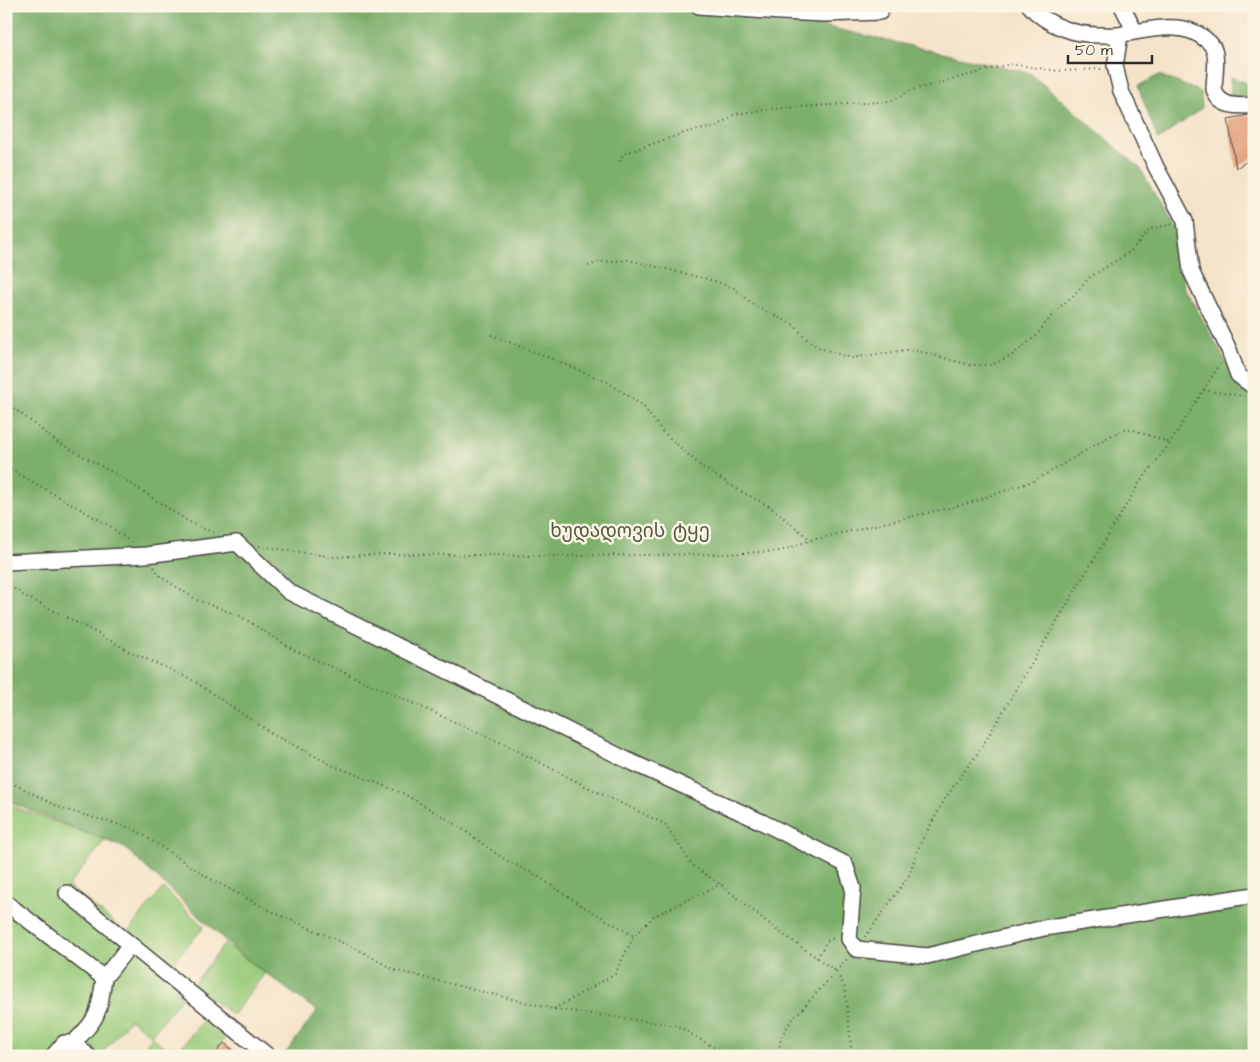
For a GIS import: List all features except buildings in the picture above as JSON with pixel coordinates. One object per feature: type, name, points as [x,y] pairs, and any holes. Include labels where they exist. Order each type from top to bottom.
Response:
[{"type":"street","points":[[699,6],[781,9],[825,14],[880,12]]},
{"type":"street","points":[[1030,6],[1050,22],[1073,32],[1098,35],[1176,28],[1190,30],[1210,43],[1214,50],[1214,89],[1215,95],[1219,100],[1233,105],[1254,105]]},
{"type":"street","points":[[1122,6],[1128,33],[1116,68],[1121,91],[1156,168],[1184,221],[1191,271],[1230,350],[1238,375],[1249,391]]},
{"type":"street","points":[[6,562],[146,555],[237,543],[288,592],[627,760],[762,822],[846,864],[853,888],[853,944],[927,956],[1044,928],[1254,895]]},
{"type":"street","points":[[67,894],[261,1054]]},
{"type":"street","points":[[6,903],[104,978]]},
{"type":"street","points":[[73,1043],[91,1025],[100,1008],[104,978],[130,945]]},
{"type":"street","points":[[53,1056],[64,1043],[73,1043],[88,1056]]},
{"type":"path","points":[[620,161],[623,154],[687,132],[715,127],[735,114],[892,101],[909,91],[1010,64],[1058,71],[1116,68]]},
{"type":"path","points":[[588,266],[599,262],[629,260],[711,280],[734,288],[755,306],[794,325],[805,338],[820,348],[851,358],[907,350],[922,352],[970,365],[991,365],[1011,356],[1036,336],[1055,311],[1073,296],[1090,277],[1130,252],[1150,230],[1184,221]]},
{"type":"path","points":[[491,335],[609,383],[642,405],[663,432],[702,466],[740,492],[769,506],[812,540]]},
{"type":"path","points":[[777,1056],[782,1035],[792,1020],[836,971],[853,944],[908,876],[920,844],[946,796],[980,750],[1140,482],[1170,443],[1230,350]]},
{"type":"path","points":[[1204,390],[1249,391]]},
{"type":"path","points":[[6,402],[57,442],[119,476],[189,522],[237,543],[333,557],[386,554],[558,556],[724,554],[780,551],[812,540],[969,503],[1036,480],[1125,429],[1131,429],[1170,443]]},
{"type":"path","points":[[6,467],[110,526],[146,555],[161,577],[196,600],[240,616],[292,649],[506,745],[593,790],[665,824],[692,865],[721,884],[777,930],[836,971],[845,988],[852,1056]]},
{"type":"path","points":[[6,583],[23,596],[129,651],[191,679],[274,734],[332,765],[402,793],[454,823],[501,856],[539,877],[579,904],[634,936]]},
{"type":"path","points":[[6,780],[63,809],[134,829],[207,877],[267,909],[361,951],[394,970],[552,1009],[676,1025],[728,1056]]},
{"type":"path","points":[[552,1009],[615,974],[634,936],[654,916],[721,884]]},
{"type":"path","points":[[817,958],[827,941],[842,935],[853,944]]},
{"type":"green space","name":"ხუდადოვის ტყე","points":[[6,6],[360,6],[369,14],[431,6],[735,6],[1030,73],[1140,168],[1174,228],[1184,286],[1236,380],[1254,380],[1254,1056],[287,1056],[285,1054],[317,1011],[241,955],[125,848],[6,801]]},
{"type":"green space","points":[[1159,75],[1201,92],[1202,108],[1158,140],[1138,86]]},
{"type":"green space","points":[[1230,77],[1250,86],[1254,99],[1231,97]]},
{"type":"green space","points":[[6,804],[105,840],[68,886],[127,933],[163,888],[204,927],[169,967],[182,997],[151,1035],[130,1019],[100,1056],[69,1048],[62,1056],[6,1056]]},
{"type":"green space","points":[[225,943],[265,973],[233,1015],[193,985]]},
{"type":"green space","points":[[206,1016],[228,1034],[211,1056],[137,1056],[152,1037],[175,1055]]}]
